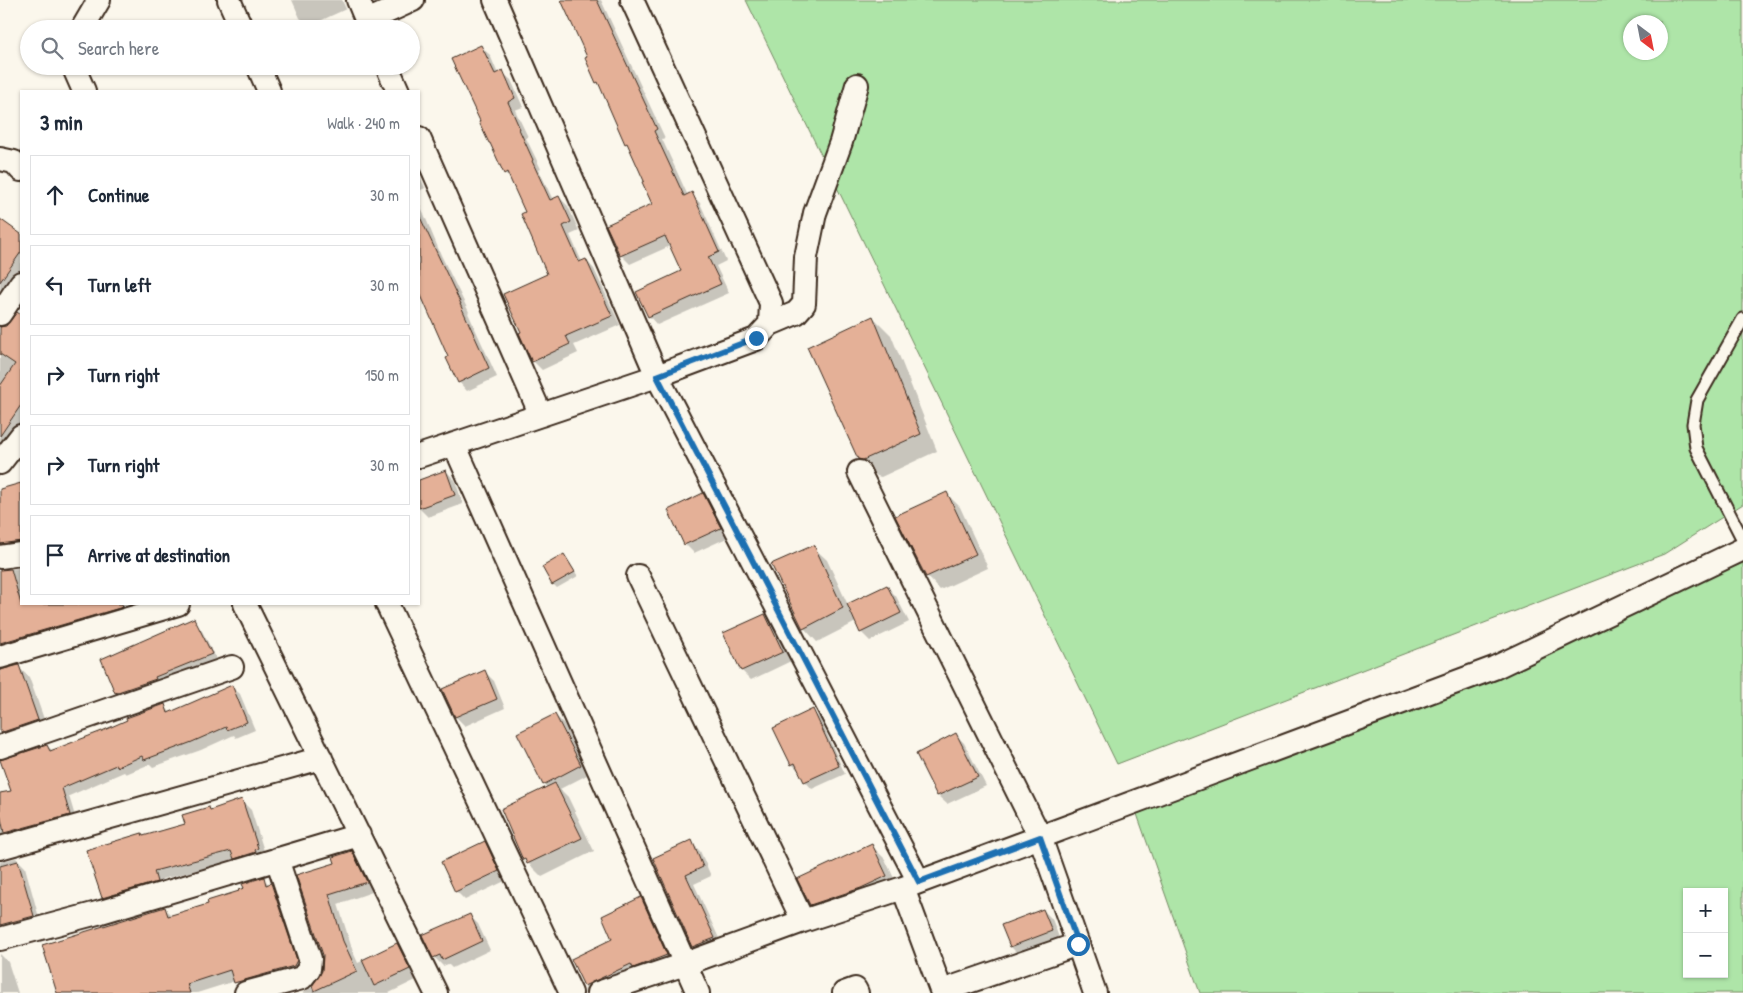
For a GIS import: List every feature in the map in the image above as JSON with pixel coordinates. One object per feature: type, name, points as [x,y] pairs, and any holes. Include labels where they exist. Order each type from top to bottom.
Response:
[{"type":"street","points":[[87,20],[99,0]]},
{"type":"street","points":[[229,0],[238,20]]},
{"type":"street","points":[[358,0],[367,20]]},
{"type":"street","points":[[378,20],[413,0]]},
{"type":"street","points":[[495,0],[657,376],[911,885],[942,992],[1078,944]]},
{"type":"street","points":[[632,0],[771,303],[770,324]]},
{"type":"street","points":[[77,75],[84,90]]},
{"type":"street","points":[[262,75],[269,90]]},
{"type":"street","points":[[391,75],[398,90]]},
{"type":"street","points":[[421,449],[454,444],[657,376],[756,338],[770,324],[796,313],[804,304],[806,257],[815,213],[841,142],[857,85]]},
{"type":"street","points":[[420,140],[541,415]]},
{"type":"street","points":[[0,159],[14,162],[20,169]]},
{"type":"street","points":[[0,314],[20,284]]},
{"type":"street","points":[[0,464],[20,437]]},
{"type":"street","points":[[454,444],[698,993]]},
{"type":"street","points":[[0,464],[20,458]]},
{"type":"street","points":[[859,472],[1040,837],[1095,993]]},
{"type":"street","points":[[598,993],[911,885],[1494,668],[1743,549]]},
{"type":"street","points":[[0,557],[20,554]]},
{"type":"street","points":[[638,576],[803,921]]},
{"type":"street","points":[[0,657],[175,605]]},
{"type":"street","points":[[245,605],[436,993]]},
{"type":"street","points":[[387,605],[571,993]]},
{"type":"street","points":[[0,747],[232,667]]},
{"type":"street","points":[[0,848],[321,758]]},
{"type":"street","points":[[0,939],[102,912],[359,835]]},
{"type":"street","points":[[246,993],[302,978],[309,969],[310,959],[277,859]]},
{"type":"street","points":[[844,993],[855,989],[857,993]]},
{"type":"lane","points":[[1743,319],[1697,400],[1693,424],[1696,448],[1743,540]]},
{"type":"green space","points":[[746,0],[1743,0],[1743,504],[1664,554],[1117,764]]},
{"type":"green space","points":[[1743,563],[1743,993],[1200,993],[1137,814]]},
{"type":"building","points":[[561,0],[597,0],[657,129],[654,131],[684,196],[692,192],[719,252],[708,257],[721,284],[648,317],[636,292],[681,271],[665,236],[620,256],[606,225],[652,204],[642,182],[644,181],[627,143],[625,144],[598,82],[596,83],[585,58],[587,57]]},
{"type":"building","points":[[481,45],[495,74],[503,70],[515,98],[508,102],[532,161],[550,200],[559,196],[571,222],[563,226],[579,262],[586,259],[612,316],[566,336],[570,344],[532,362],[519,333],[521,332],[503,294],[547,274],[521,214],[525,212],[507,172],[504,174],[489,143],[451,59]]},
{"type":"building","points":[[420,217],[489,368],[458,383],[446,358],[448,357],[420,293]]},
{"type":"building","points":[[0,219],[20,233],[20,253],[0,282]]},
{"type":"building","points":[[17,312],[20,314],[20,406],[0,436],[0,386],[15,364],[0,354],[0,327],[6,326]]},
{"type":"building","points":[[873,316],[921,434],[863,460],[858,459],[807,347]]},
{"type":"building","points":[[446,470],[455,495],[420,508],[420,480]]},
{"type":"building","points":[[20,483],[20,541],[0,544],[0,489]]},
{"type":"building","points":[[947,492],[976,554],[926,577],[895,516]]},
{"type":"building","points":[[703,493],[721,528],[684,545],[668,510]]},
{"type":"building","points":[[814,545],[843,608],[803,629],[771,564]]},
{"type":"building","points":[[564,554],[575,572],[552,585],[542,567]]},
{"type":"building","points":[[11,569],[20,605],[122,605],[123,607],[0,643],[0,570]]},
{"type":"building","points":[[887,585],[901,613],[860,633],[847,604]]},
{"type":"building","points":[[765,614],[783,652],[741,671],[723,633]]},
{"type":"building","points":[[194,618],[212,654],[155,677],[156,679],[115,693],[101,659]]},
{"type":"building","points":[[19,665],[38,720],[0,733],[0,670]]},
{"type":"building","points":[[485,670],[497,699],[455,717],[442,689]]},
{"type":"building","points":[[232,685],[247,722],[227,730],[226,727],[144,760],[142,756],[117,767],[116,765],[62,788],[70,815],[4,833],[0,813],[0,793],[11,791],[0,760],[47,745],[50,751],[102,731],[127,720],[126,718],[165,704],[168,713]]},
{"type":"building","points":[[813,709],[839,766],[804,782],[795,763],[791,765],[773,728]]},
{"type":"building","points":[[555,714],[581,765],[543,785],[517,733]]},
{"type":"building","points":[[956,733],[978,777],[937,796],[916,754]]},
{"type":"building","points":[[555,783],[582,838],[527,864],[525,859],[523,860],[501,809]]},
{"type":"building","points":[[242,799],[258,848],[255,850],[256,852],[234,859],[231,851],[154,871],[157,882],[102,898],[86,850],[142,833],[143,836],[185,824],[182,815],[209,807],[210,810]]},
{"type":"building","points":[[692,840],[703,867],[686,875],[715,938],[692,947],[653,858]]},
{"type":"building","points":[[485,841],[499,871],[455,892],[441,862]]},
{"type":"building","points":[[872,844],[887,876],[861,888],[810,905],[797,879]]},
{"type":"building","points":[[352,851],[367,882],[329,894],[343,941],[357,971],[314,991],[312,986],[322,971],[323,955],[296,875],[335,863],[333,857]]},
{"type":"building","points":[[18,861],[34,916],[0,925],[0,866]]},
{"type":"building","points":[[264,877],[266,885],[271,883],[297,960],[294,966],[234,983],[230,970],[187,984],[190,993],[57,993],[42,945],[165,907],[168,916],[208,904],[207,901],[239,891],[244,888],[242,884]]},
{"type":"building","points":[[641,897],[667,955],[633,968],[631,964],[584,986],[571,959],[612,939],[602,916]]},
{"type":"building","points":[[1043,909],[1052,931],[1010,947],[1001,925]]},
{"type":"building","points":[[470,914],[482,941],[442,960],[440,955],[433,958],[422,935]]},
{"type":"building","points":[[397,943],[410,969],[374,986],[362,960]]},
{"type":"route","points":[[756,338],[657,376],[919,882],[1040,837],[1078,944]]}]
